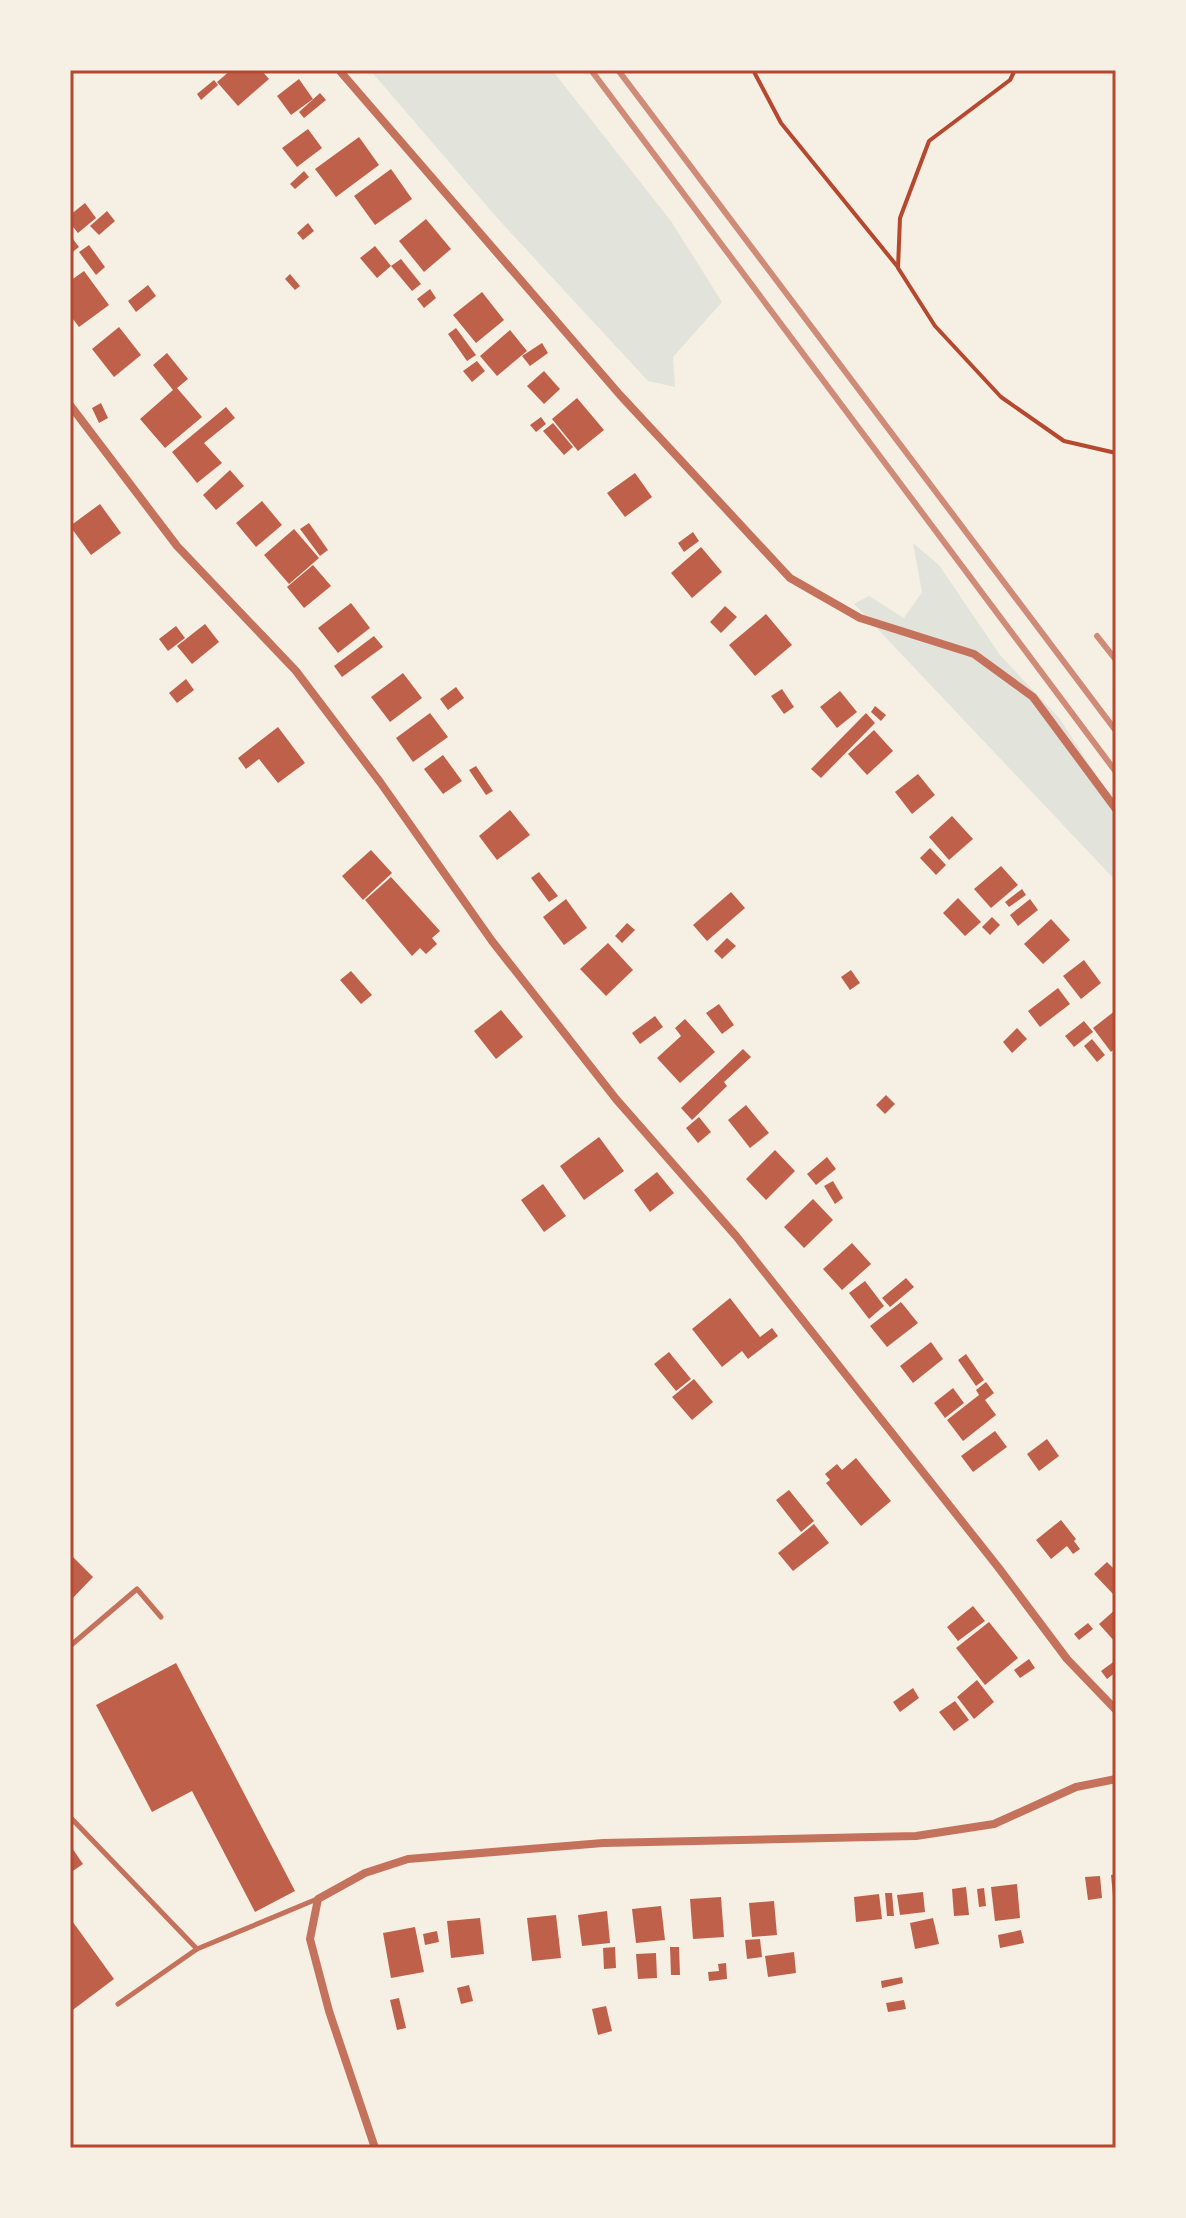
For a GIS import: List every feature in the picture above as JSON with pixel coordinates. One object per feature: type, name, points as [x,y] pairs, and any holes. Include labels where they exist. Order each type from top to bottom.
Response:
[{"type":"street","points":[[339,70],[620,395],[790,578],[860,618],[974,654],[1033,697],[1116,809]]},
{"type":"street","points":[[70,405],[177,546],[296,671],[380,782],[492,941],[616,1099],[736,1236],[1067,1659],[1116,1710]]},
{"type":"street","points":[[375,2148],[329,2011],[310,1939],[318,1899],[365,1873],[408,1859],[603,1843],[916,1836],[994,1824],[1076,1787],[1116,1779]]},
{"type":"lane","points":[[70,1646],[137,1589],[161,1617]]},
{"type":"lane","points":[[70,1817],[197,1949]]},
{"type":"lane","points":[[118,2004],[197,1949],[318,1899]]},
{"type":"path","points":[[753,70],[781,123],[898,268],[935,326],[1001,397],[1064,441],[1116,453]]},
{"type":"path","points":[[898,268],[900,218],[929,141],[1010,80],[1015,70]]},
{"type":"shaded area","points":[[370,70],[552,70],[671,221],[722,302],[673,357],[675,387],[648,381],[498,219]]},
{"type":"shaded area","points":[[913,543],[939,565],[1000,655],[1060,719],[1089,764],[1116,810],[1116,881],[854,604],[869,596],[904,618],[922,592]]},
{"type":"building","points":[[231,70],[261,70],[269,79],[238,106],[217,82]]},
{"type":"building","points":[[299,79],[313,99],[291,115],[277,96]]},
{"type":"building","points":[[214,80],[218,85],[201,100],[197,94]]},
{"type":"building","points":[[320,93],[326,100],[304,118],[299,112]]},
{"type":"building","points":[[308,129],[322,148],[297,167],[282,148]]},
{"type":"building","points":[[359,137],[379,165],[336,197],[315,169]]},
{"type":"building","points":[[391,169],[412,199],[375,225],[354,196]]},
{"type":"building","points":[[304,171],[309,177],[295,189],[290,184]]},
{"type":"building","points":[[85,203],[96,218],[78,233],[70,223],[70,215]]},
{"type":"building","points":[[107,211],[115,221],[99,235],[90,226]]},
{"type":"building","points":[[426,219],[451,249],[424,272],[399,241]]},
{"type":"building","points":[[308,223],[314,231],[303,240],[297,233]]},
{"type":"building","points":[[70,235],[79,247],[70,254]]},
{"type":"building","points":[[89,245],[105,267],[96,275],[79,252]]},
{"type":"building","points":[[375,246],[391,266],[377,278],[360,258]]},
{"type":"building","points":[[401,259],[421,284],[412,291],[391,266]]},
{"type":"building","points":[[84,271],[109,305],[79,327],[70,315],[70,281]]},
{"type":"building","points":[[290,274],[300,286],[295,290],[285,279]]},
{"type":"building","points":[[148,285],[156,296],[136,312],[128,301]]},
{"type":"building","points":[[430,289],[436,298],[424,308],[417,299]]},
{"type":"building","points":[[482,292],[504,320],[476,343],[453,315]]},
{"type":"building","points":[[119,327],[141,355],[114,377],[92,349]]},
{"type":"building","points":[[456,328],[476,355],[467,361],[448,334]]},
{"type":"building","points":[[510,330],[527,351],[497,376],[480,356]]},
{"type":"building","points":[[542,343],[548,353],[530,366],[522,356]]},
{"type":"building","points":[[167,353],[188,379],[177,388],[202,417],[165,448],[140,419],[173,390],[153,365]]},
{"type":"building","points":[[477,361],[485,371],[472,382],[463,371]]},
{"type":"building","points":[[544,371],[560,389],[544,404],[527,386]]},
{"type":"building","points":[[577,398],[604,430],[578,451],[552,419]]},
{"type":"building","points":[[101,403],[108,418],[99,423],[92,408]]},
{"type":"building","points":[[226,407],[235,418],[204,443],[222,463],[197,483],[172,452]]},
{"type":"building","points":[[541,417],[546,424],[536,432],[530,425]]},
{"type":"building","points":[[553,423],[573,447],[564,455],[543,431]]},
{"type":"building","points":[[230,470],[244,486],[216,510],[203,495]]},
{"type":"building","points":[[635,473],[652,497],[625,517],[607,493]]},
{"type":"building","points":[[262,501],[282,525],[256,547],[236,523]]},
{"type":"building","points":[[100,504],[121,533],[91,555],[70,526]]},
{"type":"building","points":[[309,523],[328,550],[320,556],[300,529]]},
{"type":"building","points":[[294,529],[319,558],[289,584],[264,555]]},
{"type":"building","points":[[693,532],[699,541],[684,552],[678,543]]},
{"type":"building","points":[[701,547],[722,572],[692,598],[671,573]]},
{"type":"building","points":[[313,565],[331,586],[304,608],[287,587]]},
{"type":"building","points":[[351,603],[370,628],[338,653],[318,628]]},
{"type":"building","points":[[725,606],[737,617],[721,633],[710,622]]},
{"type":"building","points":[[766,614],[792,645],[755,676],[729,645]]},
{"type":"building","points":[[205,624],[219,642],[192,664],[177,646]]},
{"type":"building","points":[[176,626],[185,638],[168,651],[159,639]]},
{"type":"building","points":[[374,636],[383,647],[342,677],[334,666]]},
{"type":"building","points":[[403,673],[422,698],[390,722],[371,697]]},
{"type":"building","points":[[186,679],[194,690],[177,703],[169,693]]},
{"type":"building","points":[[456,687],[464,698],[448,710],[440,699]]},
{"type":"building","points":[[782,689],[794,707],[784,714],[771,696]]},
{"type":"building","points":[[840,691],[857,712],[837,728],[820,707]]},
{"type":"building","points":[[875,706],[886,715],[881,721],[871,712]]},
{"type":"building","points":[[430,713],[448,737],[413,762],[396,738]]},
{"type":"building","points":[[866,713],[875,723],[821,778],[811,769]]},
{"type":"building","points":[[278,727],[305,763],[278,783],[259,759],[246,769],[238,758]]},
{"type":"building","points":[[874,730],[893,751],[867,775],[848,754]]},
{"type":"building","points":[[443,755],[462,781],[443,794],[424,769]]},
{"type":"building","points":[[476,766],[493,791],[486,795],[469,770]]},
{"type":"building","points":[[918,774],[935,795],[912,814],[895,792]]},
{"type":"building","points":[[510,810],[530,835],[497,860],[479,836]]},
{"type":"building","points":[[952,816],[973,839],[949,860],[929,837]]},
{"type":"building","points":[[930,848],[946,865],[936,875],[920,858]]},
{"type":"building","points":[[371,850],[392,873],[363,900],[342,876]]},
{"type":"building","points":[[1001,866],[1018,885],[991,908],[974,889]]},
{"type":"building","points":[[539,872],[558,896],[549,902],[531,878]]},
{"type":"building","points":[[391,877],[440,931],[432,938],[437,944],[426,954],[420,948],[412,956],[365,900]]},
{"type":"building","points":[[1022,889],[1026,895],[1009,907],[1005,902]]},
{"type":"building","points":[[731,892],[745,908],[707,941],[693,925]]},
{"type":"building","points":[[958,898],[981,922],[965,936],[943,913]]},
{"type":"building","points":[[566,899],[587,928],[564,945],[543,917]]},
{"type":"building","points":[[1030,899],[1038,910],[1018,926],[1010,915]]},
{"type":"building","points":[[992,917],[1000,925],[990,935],[982,927]]},
{"type":"building","points":[[1051,919],[1070,940],[1043,964],[1024,944]]},
{"type":"building","points":[[627,923],[635,930],[622,943],[615,936]]},
{"type":"building","points":[[727,938],[736,946],[722,959],[714,951]]},
{"type":"building","points":[[608,943],[633,970],[606,996],[580,969]]},
{"type":"building","points":[[1084,960],[1101,983],[1081,999],[1063,976]]},
{"type":"building","points":[[851,970],[860,983],[850,990],[841,977]]},
{"type":"building","points":[[351,971],[372,995],[361,1004],[340,980]]},
{"type":"building","points":[[1058,988],[1070,1004],[1040,1027],[1028,1011]]},
{"type":"building","points":[[719,1004],[734,1025],[722,1034],[706,1013]]},
{"type":"building","points":[[501,1010],[523,1037],[496,1059],[474,1031]]},
{"type":"building","points":[[1116,1010],[1116,1047],[1111,1052],[1093,1028]]},
{"type":"building","points":[[655,1016],[663,1027],[640,1044],[632,1033]]},
{"type":"building","points":[[685,1019],[715,1052],[680,1083],[657,1058],[681,1036],[675,1028]]},
{"type":"building","points":[[1084,1021],[1093,1032],[1074,1047],[1065,1036]]},
{"type":"building","points":[[1017,1028],[1027,1039],[1012,1053],[1003,1042]]},
{"type":"building","points":[[1092,1039],[1105,1055],[1097,1062],[1084,1046]]},
{"type":"building","points":[[743,1049],[751,1057],[724,1082],[727,1086],[692,1120],[681,1108]]},
{"type":"building","points":[[886,1095],[895,1104],[885,1114],[876,1105]]},
{"type":"building","points":[[746,1105],[769,1133],[750,1148],[728,1120]]},
{"type":"building","points":[[699,1117],[711,1132],[698,1143],[686,1128]]},
{"type":"building","points":[[599,1137],[624,1171],[584,1200],[560,1166]]},
{"type":"building","points":[[775,1150],[795,1171],[766,1200],[746,1179]]},
{"type":"building","points":[[827,1157],[836,1169],[816,1185],[807,1174]]},
{"type":"building","points":[[657,1172],[674,1193],[650,1212],[634,1190]]},
{"type":"building","points":[[833,1181],[843,1198],[835,1204],[824,1186]]},
{"type":"building","points":[[543,1184],[566,1216],[544,1232],[521,1200]]},
{"type":"building","points":[[813,1199],[833,1220],[804,1248],[784,1227]]},
{"type":"building","points":[[852,1243],[871,1264],[842,1290],[823,1269]]},
{"type":"building","points":[[906,1278],[914,1287],[890,1307],[882,1298]]},
{"type":"building","points":[[865,1281],[884,1306],[869,1319],[849,1293]]},
{"type":"building","points":[[730,1298],[760,1337],[772,1328],[778,1336],[748,1359],[742,1351],[722,1367],[692,1329]]},
{"type":"building","points":[[901,1302],[918,1323],[887,1347],[870,1326]]},
{"type":"building","points":[[931,1342],[943,1359],[913,1383],[900,1366]]},
{"type":"building","points":[[669,1352],[691,1379],[676,1391],[654,1364]]},
{"type":"building","points":[[966,1354],[984,1380],[976,1386],[958,1360]]},
{"type":"building","points":[[694,1379],[713,1402],[692,1420],[672,1397]]},
{"type":"building","points":[[986,1382],[994,1393],[985,1400],[996,1415],[963,1441],[947,1420],[979,1395],[976,1390]]},
{"type":"building","points":[[953,1388],[964,1403],[945,1418],[934,1403]]},
{"type":"building","points":[[995,1431],[1007,1447],[973,1472],[961,1456]]},
{"type":"building","points":[[1047,1439],[1059,1456],[1039,1471],[1027,1454]]},
{"type":"building","points":[[856,1458],[891,1501],[861,1526],[826,1483],[830,1480],[825,1474],[837,1464],[842,1470]]},
{"type":"building","points":[[789,1490],[814,1521],[801,1532],[776,1500]]},
{"type":"building","points":[[1061,1520],[1080,1549],[1073,1554],[1067,1546],[1051,1559],[1036,1540]]},
{"type":"building","points":[[814,1524],[829,1543],[793,1571],[778,1553]]},
{"type":"building","points":[[70,1554],[93,1577],[70,1601]]},
{"type":"building","points":[[1107,1562],[1116,1571],[1114,1595],[1094,1574]]},
{"type":"building","points":[[973,1606],[985,1621],[958,1641],[947,1627]]},
{"type":"building","points":[[1116,1609],[1116,1643],[1099,1624]]},
{"type":"building","points":[[989,1622],[1018,1658],[985,1685],[956,1648]]},
{"type":"building","points":[[1088,1623],[1093,1629],[1079,1640],[1074,1634]]},
{"type":"building","points":[[1029,1659],[1035,1668],[1020,1678],[1014,1670]]},
{"type":"building","points":[[1116,1660],[1116,1672],[1107,1679],[1101,1671]]},
{"type":"building","points":[[176,1663],[295,1891],[255,1912],[192,1791],[152,1812],[96,1705]]},
{"type":"building","points":[[977,1680],[994,1702],[974,1719],[957,1697]]},
{"type":"building","points":[[913,1688],[919,1698],[900,1712],[893,1702]]},
{"type":"building","points":[[955,1701],[969,1720],[954,1731],[939,1712]]},
{"type":"building","points":[[70,1845],[83,1864],[70,1873]]},
{"type":"building","points":[[1116,1874],[1116,1906],[1114,1906],[1111,1875]]},
{"type":"building","points":[[1100,1876],[1102,1898],[1088,1900],[1085,1877]]},
{"type":"building","points":[[1017,1884],[1020,1918],[995,1921],[991,1887]]},
{"type":"building","points":[[966,1887],[969,1915],[954,1916],[952,1889]]},
{"type":"building","points":[[984,1888],[986,1906],[979,1907],[977,1889]]},
{"type":"building","points":[[923,1892],[925,1912],[900,1915],[897,1895]]},
{"type":"building","points":[[885,1893],[892,1893],[894,1916],[887,1916]]},
{"type":"building","points":[[879,1894],[882,1919],[856,1922],[854,1897]]},
{"type":"building","points":[[721,1897],[724,1937],[693,1939],[690,1899]]},
{"type":"building","points":[[774,1901],[777,1935],[752,1937],[749,1903]]},
{"type":"building","points":[[661,1906],[665,1940],[636,1943],[632,1909]]},
{"type":"building","points":[[607,1911],[610,1943],[582,1946],[578,1915]]},
{"type":"building","points":[[556,1915],[561,1958],[532,1961],[527,1918]]},
{"type":"building","points":[[70,1918],[114,1979],[70,2012]]},
{"type":"building","points":[[480,1918],[484,1954],[451,1958],[447,1921]]},
{"type":"building","points":[[933,1918],[939,1944],[915,1949],[910,1923]]},
{"type":"building","points":[[415,1927],[424,1972],[391,1978],[383,1933]]},
{"type":"building","points":[[1021,1930],[1024,1943],[1000,1948],[998,1935]]},
{"type":"building","points":[[437,1931],[439,1942],[425,1945],[423,1934]]},
{"type":"building","points":[[760,1939],[762,1957],[747,1959],[745,1940]]},
{"type":"building","points":[[615,1947],[616,1968],[604,1969],[603,1948]]},
{"type":"building","points":[[670,1947],[679,1947],[680,1975],[671,1975]]},
{"type":"building","points":[[794,1952],[796,1973],[768,1977],[765,1956]]},
{"type":"building","points":[[656,1953],[657,1978],[638,1979],[636,1954]]},
{"type":"building","points":[[726,1963],[727,1979],[709,1981],[708,1972],[719,1971],[718,1964]]},
{"type":"building","points":[[902,1977],[903,1983],[882,1988],[881,1981]]},
{"type":"building","points":[[469,1985],[473,2001],[461,2004],[457,1988]]},
{"type":"building","points":[[399,1998],[406,2028],[397,2030],[390,2000]]},
{"type":"building","points":[[904,2000],[906,2009],[888,2012],[886,2003]]},
{"type":"building","points":[[606,2006],[612,2031],[598,2035],[592,2009]]},
{"type":"railway","points":[[591,70],[1116,772]]},
{"type":"railway","points":[[618,70],[1116,731]]},
{"type":"railway","points":[[1097,636],[1116,660]]}]
